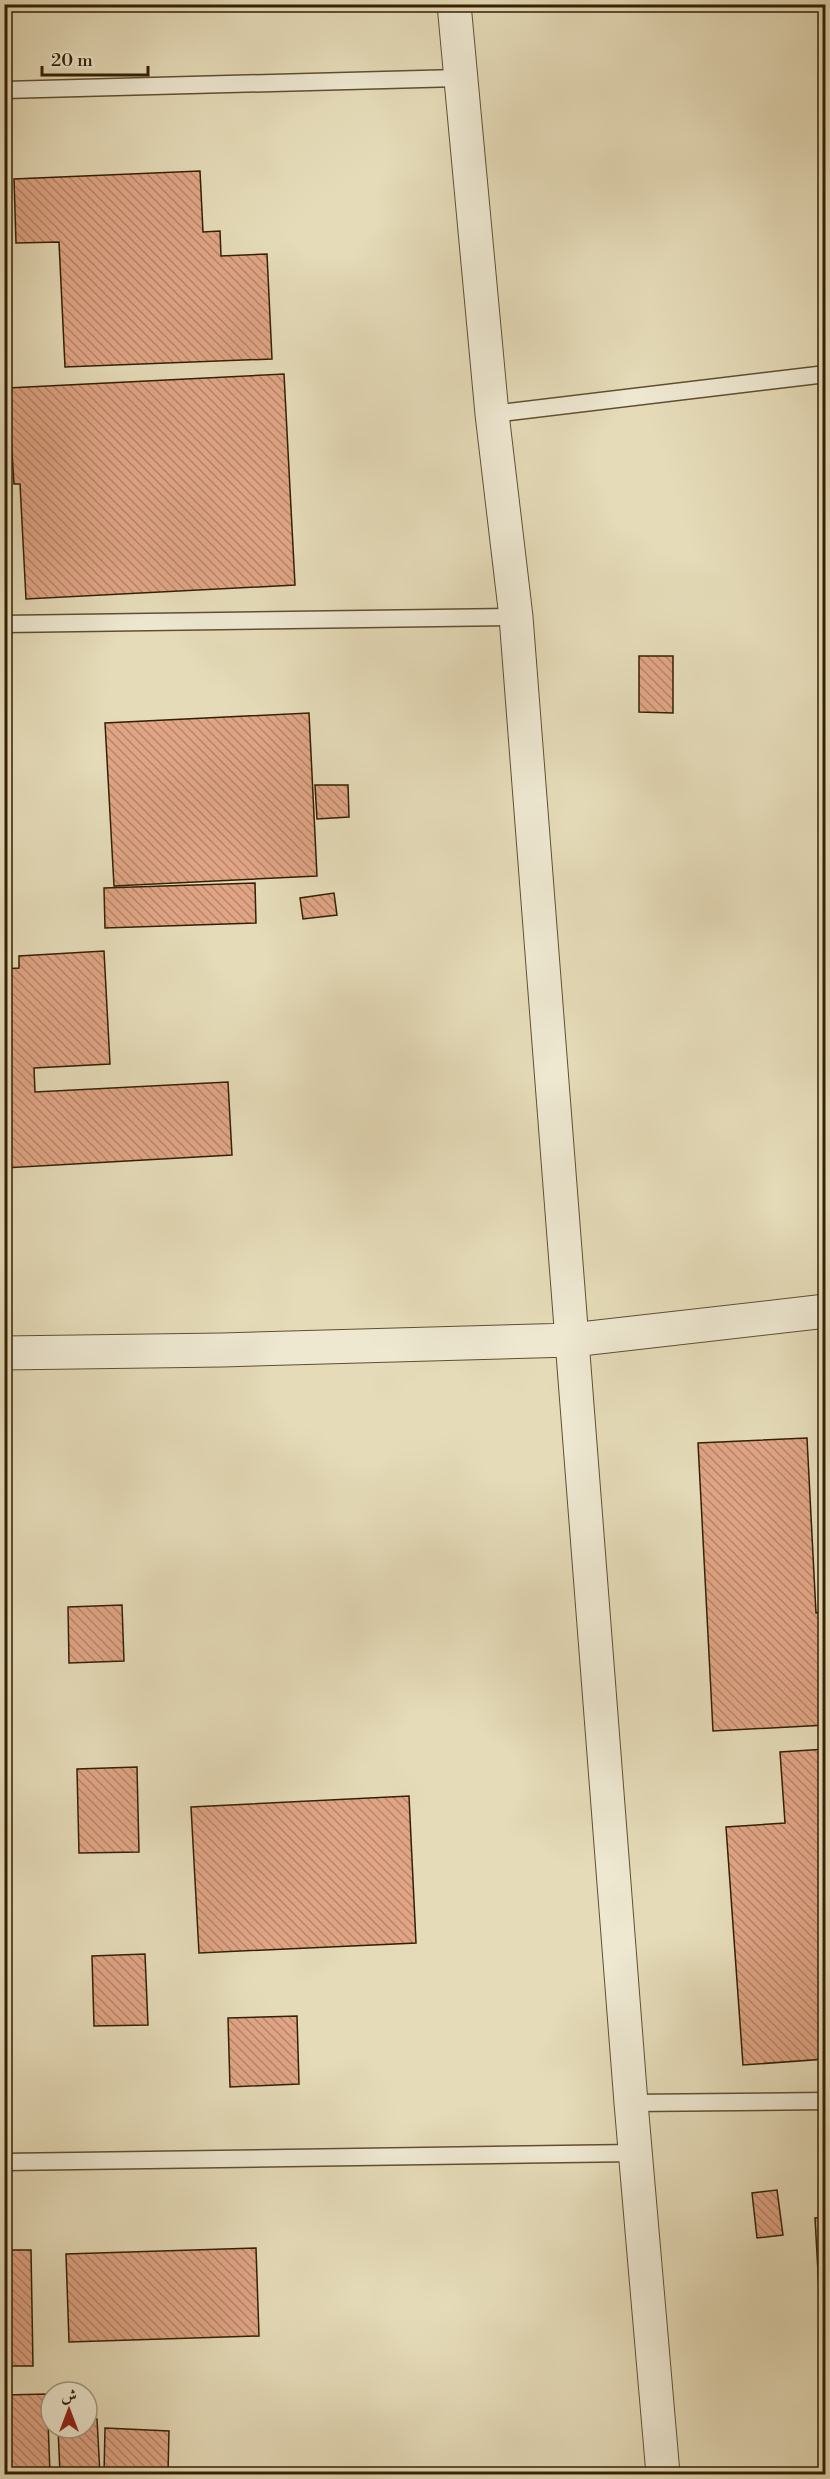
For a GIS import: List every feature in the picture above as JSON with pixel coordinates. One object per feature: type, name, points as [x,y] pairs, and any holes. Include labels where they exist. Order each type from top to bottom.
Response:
[{"type":"street","points":[[454,4],[459,78],[492,414],[516,617],[631,2103],[663,2475]]},
{"type":"street","points":[[4,1353],[222,1350],[572,1340],[825,1311]]},
{"type":"lane","points":[[4,90],[459,78]]},
{"type":"lane","points":[[492,414],[825,374]]},
{"type":"lane","points":[[4,624],[516,617]]},
{"type":"lane","points":[[631,2103],[825,2102]]},
{"type":"lane","points":[[4,2162],[635,2153]]},
{"type":"building","points":[[200,171],[203,232],[220,231],[221,256],[267,254],[272,359],[65,367],[59,242],[16,243],[14,179]]},
{"type":"building","points":[[284,374],[295,585],[26,599],[20,484],[14,484],[8,388]]},
{"type":"building","points":[[639,656],[673,656],[673,713],[639,712]]},
{"type":"building","points":[[309,713],[317,876],[114,886],[105,723]]},
{"type":"building","points":[[315,785],[348,785],[349,817],[317,819]]},
{"type":"building","points":[[4,851],[7,934],[4,934]]},
{"type":"building","points":[[255,883],[256,923],[105,928],[104,888]]},
{"type":"building","points":[[334,893],[337,915],[303,919],[300,898]]},
{"type":"building","points":[[104,951],[110,1064],[34,1068],[35,1092],[228,1082],[232,1155],[4,1168],[4,969],[19,968],[19,956]]},
{"type":"building","points":[[807,1438],[816,1613],[826,1612],[826,1725],[713,1731],[698,1443]]},
{"type":"building","points":[[122,1605],[124,1661],[69,1663],[68,1607]]},
{"type":"building","points":[[826,1749],[826,2059],[743,2065],[726,1827],[785,1823],[780,1752]]},
{"type":"building","points":[[137,1767],[139,1852],[79,1853],[77,1769]]},
{"type":"building","points":[[409,1796],[416,1943],[199,1953],[191,1807]]},
{"type":"building","points":[[145,1954],[148,2025],[94,2026],[92,1956]]},
{"type":"building","points":[[297,2016],[299,2084],[230,2087],[228,2018]]},
{"type":"building","points":[[777,2190],[783,2235],[757,2238],[752,2193]]},
{"type":"building","points":[[826,2217],[826,2381],[824,2381],[815,2218]]},
{"type":"building","points":[[256,2248],[259,2336],[69,2342],[66,2254]]},
{"type":"building","points":[[4,2250],[31,2250],[33,2366],[4,2366]]},
{"type":"building","points":[[39,2394],[39,2440],[49,2440],[50,2474],[4,2474],[4,2395]]},
{"type":"building","points":[[105,2428],[169,2431],[168,2474],[104,2474]]},
{"type":"building","points":[[59,2440],[98,2440],[100,2474],[60,2474]]}]
